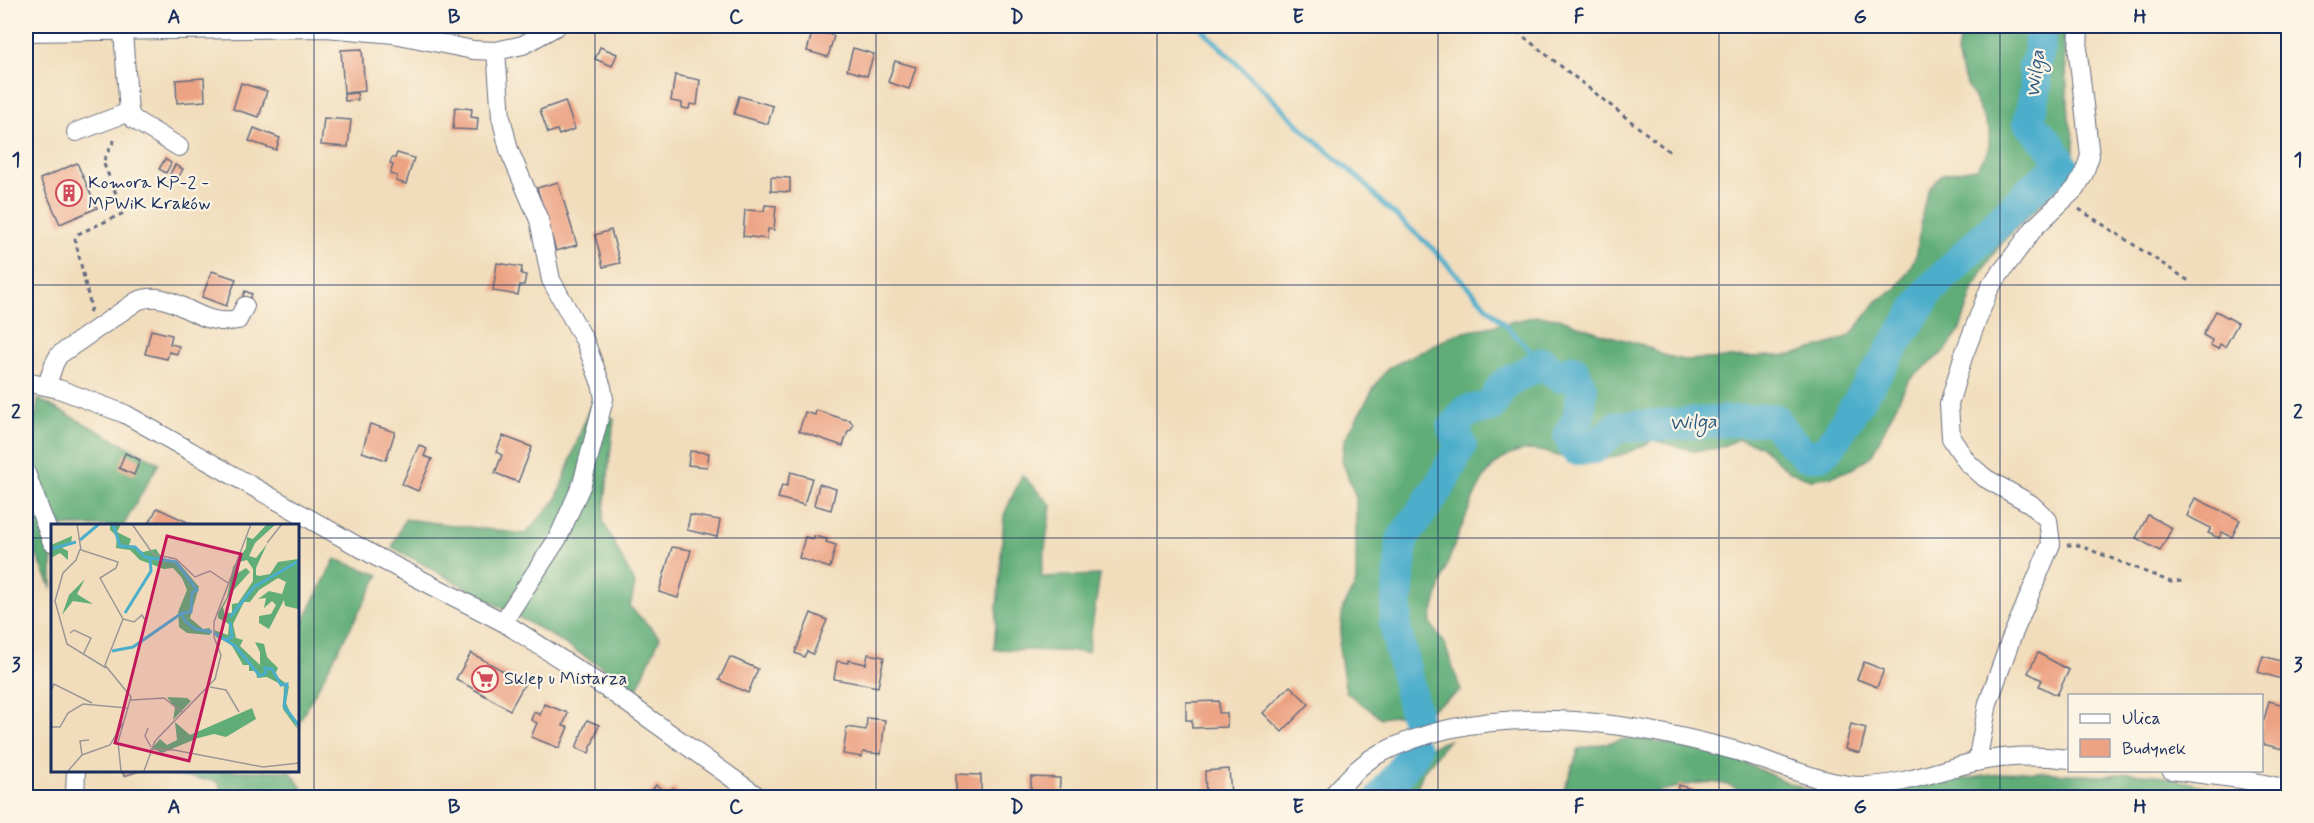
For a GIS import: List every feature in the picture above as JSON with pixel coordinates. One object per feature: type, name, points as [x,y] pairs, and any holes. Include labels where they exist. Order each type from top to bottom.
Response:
[{"type":"street","points":[[26,32],[123,32],[224,27],[395,30],[473,50],[495,51],[523,45],[557,26]]},
{"type":"street","points":[[1977,762],[1988,703],[2011,639],[2051,544],[2048,520],[2031,504],[1985,478],[1967,462],[1951,438],[1949,404],[1963,357],[1990,287],[2035,227],[2065,200],[2083,176],[2091,156],[2078,54],[2079,26]]},
{"type":"street","points":[[121,115],[123,32]]},
{"type":"street","points":[[495,51],[501,117],[509,150],[539,220],[551,280],[585,341],[602,387],[604,399],[582,483],[558,538],[503,622]]},
{"type":"street","points":[[76,132],[121,115],[133,119],[179,147]]},
{"type":"street","points":[[47,385],[59,355],[137,301],[147,297],[174,302],[195,315],[218,322],[238,320],[245,306]]},
{"type":"street","points":[[26,382],[47,385],[125,414],[375,556],[503,622],[612,692],[760,798]]},
{"type":"street","points":[[26,473],[51,539]]},
{"type":"street","points":[[1330,798],[1375,756],[1406,742],[1446,730],[1526,719],[1556,719],[1631,728],[1735,751],[1823,778],[1863,786],[1906,779],[1977,762],[2037,757],[2068,759]]},
{"type":"street","points":[[75,798],[76,772]]},
{"type":"street","points":[[2180,772],[2241,779],[2289,789]]},
{"type":"path","points":[[1510,26],[1671,153]]},
{"type":"path","points":[[77,342],[91,308],[75,239],[78,234],[124,213],[103,162],[118,134],[121,115]]},
{"type":"path","points":[[2065,200],[2192,283]]},
{"type":"path","points":[[2051,544],[2078,545],[2171,582],[2185,581]]},
{"type":"green space","points":[[1979,26],[2063,26],[2069,118],[2074,152],[2062,183],[2005,239],[1991,257],[1974,288],[1959,332],[1946,350],[1908,381],[1872,455],[1854,468],[1833,476],[1811,479],[1790,472],[1759,445],[1738,439],[1718,448],[1695,451],[1653,440],[1624,454],[1590,461],[1570,460],[1535,450],[1512,454],[1491,469],[1477,490],[1450,557],[1430,623],[1444,642],[1461,691],[1428,711],[1381,718],[1346,692],[1339,648],[1343,607],[1356,583],[1356,498],[1342,461],[1344,441],[1375,386],[1388,368],[1456,334],[1537,316],[1559,318],[1599,333],[1643,345],[1663,355],[1684,360],[1792,355],[1851,335],[1877,301],[1896,289],[1908,272],[1917,253],[1923,209],[1929,189],[1943,174],[1977,168],[1989,150],[1989,129],[1962,74],[1957,53],[1960,34]]},
{"type":"green space","points":[[38,399],[159,463],[124,524],[51,524],[51,587],[26,532],[26,420],[36,416]]},
{"type":"green space","points":[[590,406],[614,419],[603,521],[635,584],[630,607],[660,637],[637,689],[549,634],[392,547],[405,519],[525,534],[556,500]]},
{"type":"green space","points":[[1022,475],[1051,505],[1041,577],[1100,575],[1088,652],[994,649],[1004,515]]},
{"type":"green space","points":[[335,559],[379,575],[298,724],[298,632]]},
{"type":"green space","points":[[1635,737],[1732,757],[1786,782],[1806,789],[1825,792],[1864,793],[2021,771],[2102,776],[2129,773],[2157,775],[2249,797],[1749,798],[1736,789],[1722,784],[1708,783],[1692,784],[1632,797],[1561,798],[1579,749]]},
{"type":"green space","points":[[1449,740],[1424,770],[1413,797],[1366,797],[1382,777],[1402,761]]},
{"type":"green space","points":[[168,772],[291,772],[308,797],[227,797],[217,781],[169,775]]},
{"type":"building","points":[[813,29],[834,36],[828,57],[807,51]]},
{"type":"building","points":[[600,47],[617,54],[612,66],[595,59]]},
{"type":"building","points":[[853,48],[874,54],[867,76],[847,70]]},
{"type":"building","points":[[362,49],[365,91],[344,93],[341,50]]},
{"type":"building","points":[[895,61],[916,67],[909,89],[888,82]]},
{"type":"building","points":[[675,75],[700,80],[697,105],[690,104],[689,109],[682,108],[682,103],[671,101]]},
{"type":"building","points":[[204,78],[205,101],[177,103],[176,80]]},
{"type":"building","points":[[241,83],[267,91],[259,117],[233,109]]},
{"type":"building","points":[[357,93],[358,100],[345,101],[344,94]]},
{"type":"building","points":[[739,96],[773,106],[768,124],[734,114]]},
{"type":"building","points":[[565,101],[575,129],[559,135],[557,130],[548,133],[540,110]]},
{"type":"building","points":[[455,107],[472,109],[471,117],[478,118],[477,130],[453,129]]},
{"type":"building","points":[[324,118],[351,120],[348,147],[321,145]]},
{"type":"building","points":[[254,128],[280,138],[276,150],[249,141]]},
{"type":"building","points":[[397,153],[414,158],[406,184],[396,181],[397,176],[390,174],[393,165],[390,163]]},
{"type":"building","points":[[165,159],[171,163],[166,173],[159,169]]},
{"type":"building","name":"Komora KP-2 - MPWiK Kraków","points":[[77,163],[97,208],[60,224],[40,179]]},
{"type":"building","points":[[175,165],[183,169],[178,178],[170,174]]},
{"type":"building","points":[[771,177],[790,178],[790,192],[771,191]]},
{"type":"building","points":[[558,182],[577,245],[556,251],[537,188]]},
{"type":"building","points":[[765,205],[776,206],[774,230],[768,229],[767,239],[743,236],[745,210],[764,211]]},
{"type":"building","points":[[611,230],[620,263],[603,267],[595,235]]},
{"type":"building","points":[[497,263],[522,267],[521,274],[526,275],[524,285],[520,285],[518,295],[493,291]]},
{"type":"building","points":[[212,271],[236,279],[226,306],[202,297]]},
{"type":"building","points":[[245,291],[252,294],[247,306],[240,303]]},
{"type":"building","points":[[2216,311],[2238,323],[2225,347],[2220,344],[2218,349],[2210,345],[2212,340],[2203,335]]},
{"type":"building","points":[[151,330],[172,335],[170,344],[179,346],[177,354],[169,352],[167,359],[145,354]]},
{"type":"building","points":[[816,410],[850,420],[853,425],[848,431],[843,446],[799,431],[805,412],[815,415]]},
{"type":"building","points":[[370,424],[395,432],[386,460],[362,452]]},
{"type":"building","points":[[503,436],[532,447],[518,482],[495,473],[502,455],[496,452]]},
{"type":"building","points":[[419,445],[427,449],[424,456],[432,459],[418,491],[402,484]]},
{"type":"building","points":[[690,451],[709,453],[707,467],[688,465]]},
{"type":"building","points":[[125,453],[140,460],[134,475],[119,468]]},
{"type":"building","points":[[791,472],[812,478],[804,505],[778,498],[782,485],[787,486]]},
{"type":"building","points":[[819,484],[836,489],[831,510],[814,505]]},
{"type":"building","points":[[2195,498],[2240,520],[2232,537],[2222,532],[2219,538],[2208,533],[2211,528],[2187,516]]},
{"type":"building","points":[[157,508],[192,524],[149,524]]},
{"type":"building","points":[[690,515],[720,520],[717,537],[687,530]]},
{"type":"building","points":[[2148,515],[2172,528],[2160,551],[2136,538]]},
{"type":"building","points":[[814,536],[827,539],[826,542],[836,545],[830,568],[799,558],[805,537],[814,539]]},
{"type":"building","points":[[672,547],[691,550],[678,598],[659,592]]},
{"type":"building","points":[[811,613],[827,620],[813,654],[807,651],[804,657],[795,653]]},
{"type":"building","points":[[471,653],[525,683],[510,710],[456,679]]},
{"type":"building","points":[[2038,653],[2069,670],[2057,695],[2039,686],[2042,680],[2028,673]]},
{"type":"building","points":[[868,654],[884,657],[878,687],[834,679],[837,661],[848,663],[848,660],[866,664]]},
{"type":"building","points":[[2263,656],[2288,663],[2288,681],[2258,672]]},
{"type":"building","points":[[730,657],[758,669],[748,693],[719,680]]},
{"type":"building","points":[[1864,662],[1884,670],[1877,687],[1857,679]]},
{"type":"building","points":[[1290,686],[1309,704],[1282,732],[1263,713]]},
{"type":"building","points":[[26,690],[29,690],[29,704],[26,704]]},
{"type":"building","points":[[1219,701],[1219,713],[1227,713],[1227,727],[1192,728],[1192,720],[1186,720],[1186,702]]},
{"type":"building","points":[[2269,701],[2288,706],[2288,728],[2283,749],[2263,744],[2264,720]]},
{"type":"building","points":[[544,704],[568,713],[563,726],[568,727],[559,748],[531,737],[537,723],[531,720],[534,712],[540,715]]},
{"type":"building","points":[[867,718],[885,720],[881,754],[863,752],[862,757],[843,754],[847,727],[866,730]]},
{"type":"building","points":[[587,720],[599,725],[589,753],[576,748]]},
{"type":"building","points":[[1851,724],[1866,728],[1860,753],[1845,749]]},
{"type":"building","points":[[1229,769],[1231,794],[1234,794],[1234,798],[1206,798],[1205,771]]},
{"type":"building","points":[[123,772],[136,772],[124,776]]},
{"type":"building","points":[[956,774],[981,775],[981,798],[956,798]]},
{"type":"building","points":[[1031,777],[1060,778],[1059,798],[1031,798]]},
{"type":"building","points":[[656,785],[668,794],[673,788],[685,798],[646,798]]},
{"type":"building","points":[[1679,785],[1703,793],[1702,798],[1675,798]]},
{"type":"waterway","points":[[1199,26],[1309,135],[1362,181],[1383,204],[1433,249],[1543,363]]},
{"type":"waterway","name":"Wilga","points":[[1417,723],[1395,625],[1402,540],[1441,484],[1461,445],[1453,428],[1467,411],[1490,407],[1504,384],[1543,363],[1559,376],[1573,370],[1582,389],[1579,416],[1569,435],[1575,449],[1594,448],[1617,427],[1774,419],[1786,436],[1805,455],[1820,455],[1830,446],[1929,291],[2036,185],[2063,166],[2053,149],[2029,122],[2036,88],[2034,66],[2039,55],[2041,26]]},
{"type":"waterway","name":"Wilga","points":[[1381,798],[1415,750]]},
{"type":"place","name":"Komora KP-2 - MPWiK Kraków","points":[[69,193]]},
{"type":"place","name":"Sklep u Mistarza","points":[[485,679]]}]
